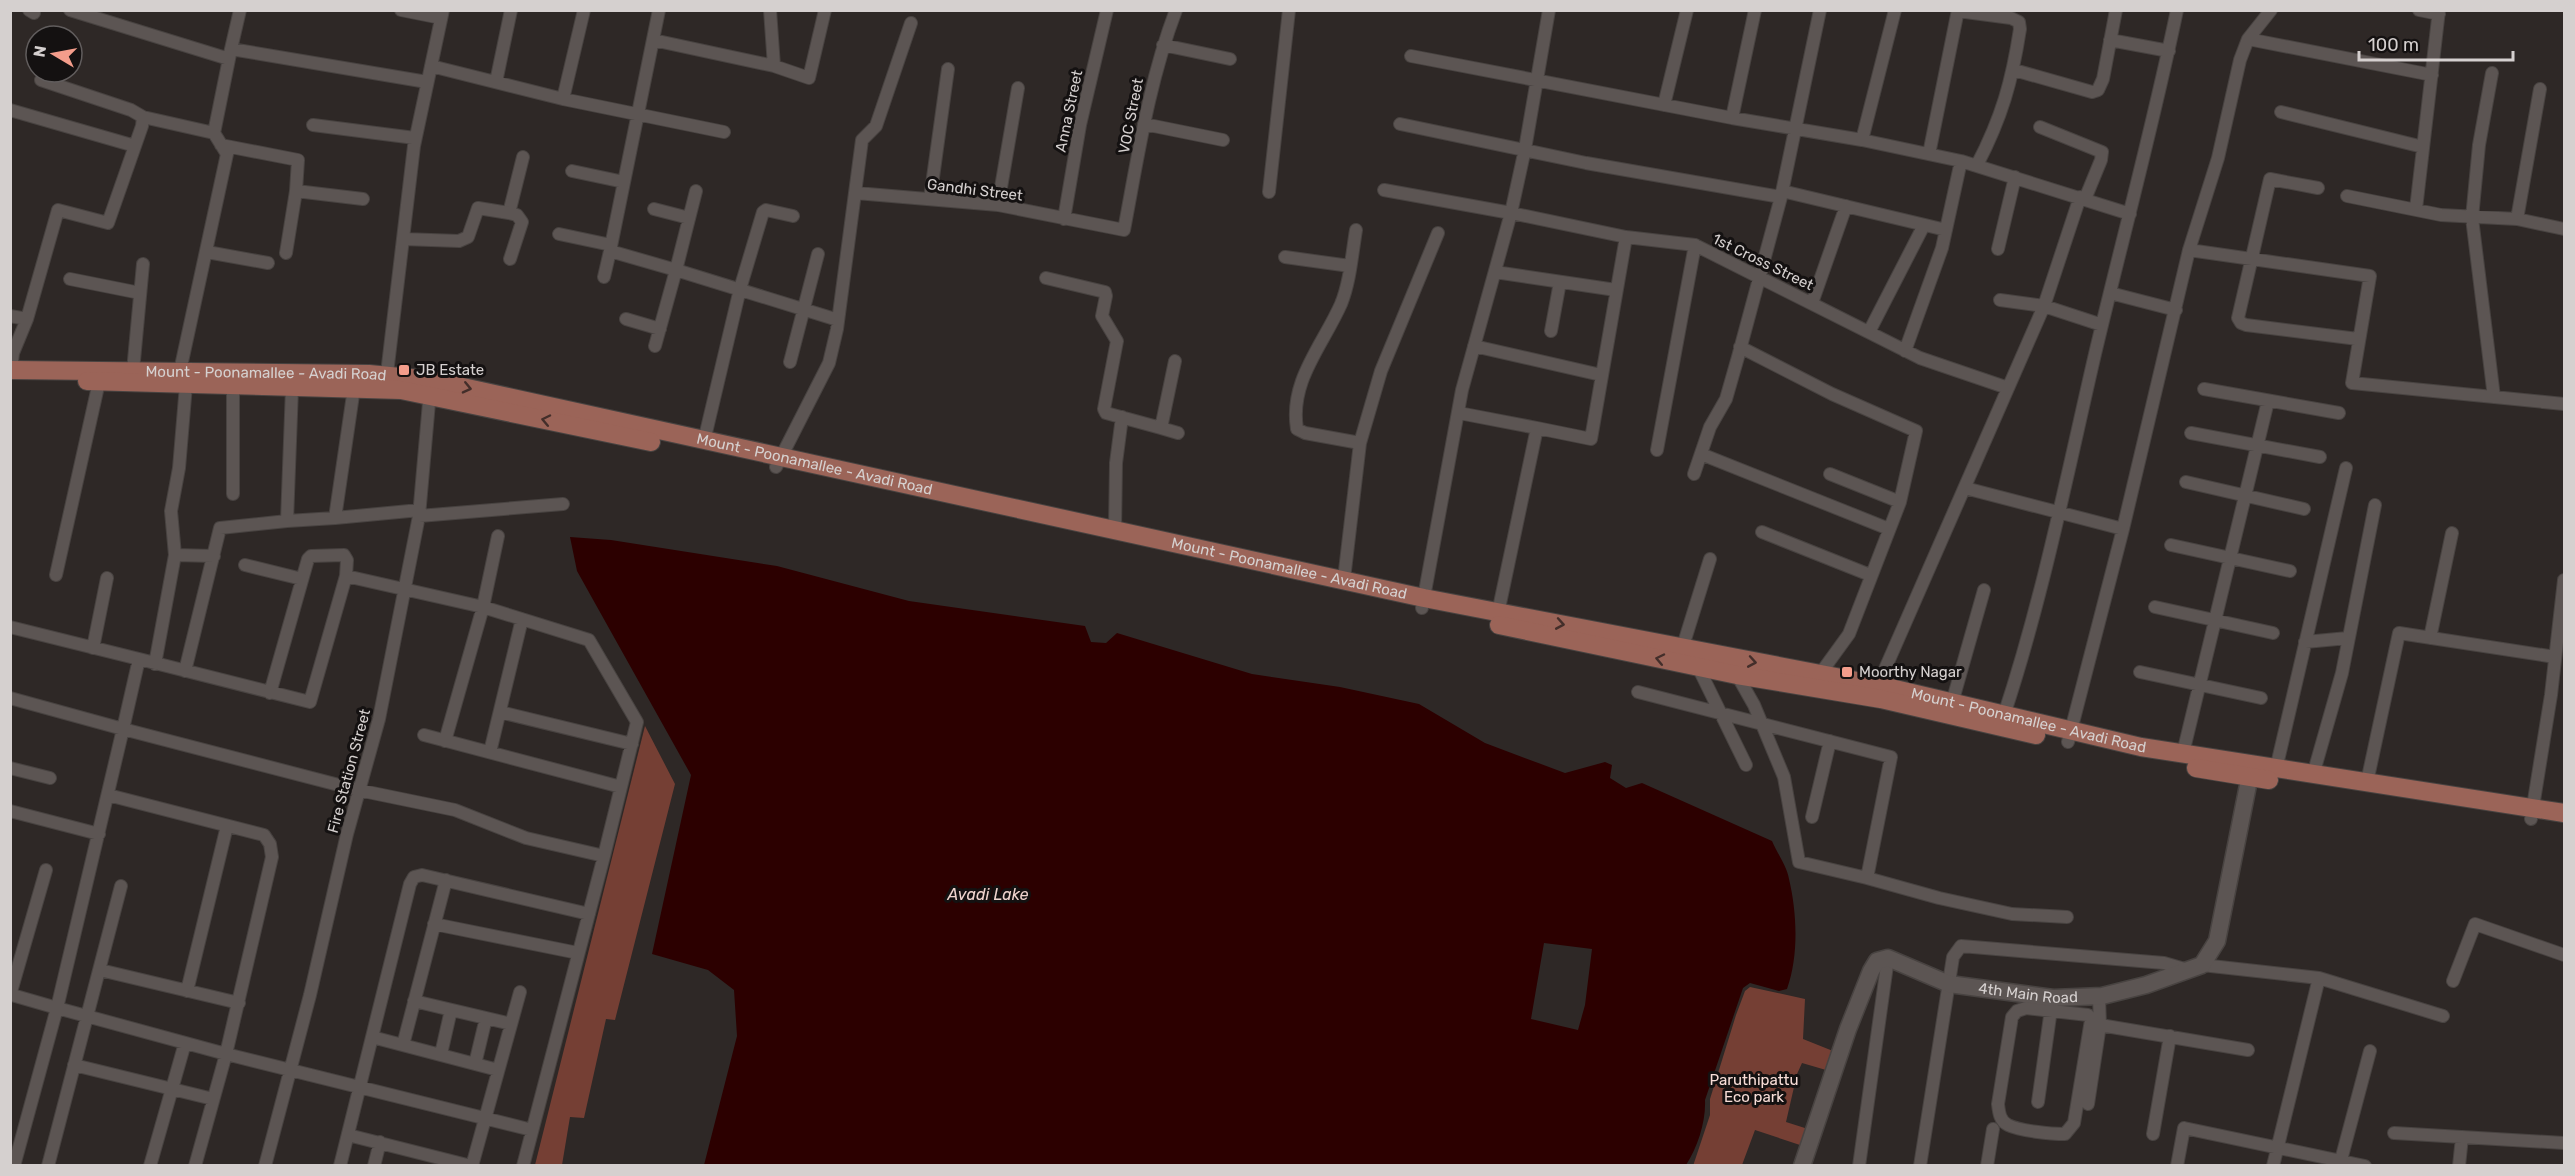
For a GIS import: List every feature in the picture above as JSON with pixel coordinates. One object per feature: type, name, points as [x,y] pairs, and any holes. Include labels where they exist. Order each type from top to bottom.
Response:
[{"type":"main road","name":"Mount - Poonamallee - Avadi Road","points":[[11,369],[133,370],[233,385],[292,388],[354,388],[386,382]]},
{"type":"main road","name":"Mount - Poonamallee - Avadi Road","points":[[10,379],[99,382],[183,378],[386,382],[430,388],[704,441],[778,462],[1344,579],[1423,603],[1498,613],[1683,646],[1738,660],[1878,685],[2004,715],[2137,758],[2251,771],[2364,791],[2532,814],[2565,813]]},
{"type":"main road","name":"Mount - Poonamallee - Avadi Road","points":[[430,388],[1423,603],[1737,675],[1881,699],[2069,736],[2183,753],[2251,771],[2276,769],[2367,782],[2532,814],[2565,823]]},
{"type":"main road","points":[[2195,968],[2217,941],[2251,771]]},
{"type":"main road","points":[[1802,1166],[1867,979],[1877,961],[1888,958]]},
{"type":"main road","name":"4th Main Road","points":[[1888,958],[1949,984],[2052,1004],[2146,985],[2195,968]]},
{"type":"street","points":[[70,10],[230,54],[427,82]]},
{"type":"street","points":[[214,133],[240,10]]},
{"type":"street","points":[[386,382],[415,138],[442,14],[401,10]]},
{"type":"street","points":[[496,82],[511,10]]},
{"type":"street","points":[[563,99],[584,10]]},
{"type":"street","points":[[604,277],[659,10]]},
{"type":"street","points":[[770,10],[774,66]]},
{"type":"street","points":[[653,40],[774,66],[809,78],[825,10]]},
{"type":"street","name":"Anna Street","points":[[1064,219],[1080,124],[1107,10]]},
{"type":"street","name":"VOC Street","points":[[1124,230],[1151,86],[1162,45],[1176,10]]},
{"type":"street","points":[[1269,192],[1289,10]]},
{"type":"street","points":[[1423,603],[1459,412],[1474,346],[1511,213],[1525,149],[1538,81],[1539,56],[1549,10]]},
{"type":"street","points":[[1664,105],[1687,10]]},
{"type":"street","points":[[1732,118],[1755,10]]},
{"type":"street","points":[[1694,474],[1710,427],[1726,399],[1760,276],[1781,194],[1820,10]]},
{"type":"street","points":[[1862,140],[1894,10]]},
{"type":"street","points":[[2014,70],[2092,92],[2098,90],[2103,79],[2116,10]]},
{"type":"street","points":[[2004,715],[2026,648],[2177,10]]},
{"type":"street","points":[[2069,736],[2123,529],[2189,250],[2218,158],[2240,60],[2248,39],[2271,10]]},
{"type":"street","points":[[2415,209],[2439,12],[2419,10]]},
{"type":"street","points":[[1929,154],[1958,11],[2010,18],[2019,22],[2020,29],[2014,70],[1996,128],[1977,165]]},
{"type":"street","points":[[778,462],[829,363],[838,320],[862,140],[876,126],[911,23]]},
{"type":"street","points":[[2248,39],[2432,75]]},
{"type":"street","points":[[2110,40],[2169,51]]},
{"type":"street","points":[[1162,45],[1230,59]]},
{"type":"street","points":[[1411,56],[1732,118],[1862,140],[1961,161],[2130,214]]},
{"type":"street","points":[[431,66],[563,99],[724,132]]},
{"type":"street","points":[[930,199],[948,69]]},
{"type":"street","points":[[2492,73],[2479,145],[2472,218],[2494,397]]},
{"type":"street","points":[[53,84],[131,110],[143,117],[214,133],[227,154],[183,378],[179,468],[171,512],[175,555],[155,664]]},
{"type":"street","points":[[998,204],[1018,88]]},
{"type":"street","points":[[2517,219],[2540,89]]},
{"type":"street","points":[[10,110],[135,146]]},
{"type":"street","points":[[2281,112],[2423,147]]},
{"type":"street","points":[[11,369],[58,210],[108,223],[143,117]]},
{"type":"street","points":[[313,124],[415,138]]},
{"type":"street","points":[[1144,124],[1223,140]]},
{"type":"street","points":[[1400,124],[1586,163],[1846,206],[1946,230]]},
{"type":"street","points":[[1878,685],[2044,306],[2083,198],[2101,160],[2102,152],[2040,127]]},
{"type":"street","points":[[222,145],[296,158],[299,163],[286,253]]},
{"type":"street","points":[[509,213],[523,157]]},
{"type":"street","points":[[1905,351],[1946,230],[1961,161]]},
{"type":"street","points":[[572,171],[624,182]]},
{"type":"street","points":[[1998,249],[2015,177]]},
{"type":"street","points":[[2318,188],[2270,179],[2253,260],[2239,312],[2241,323],[2358,339]]},
{"type":"street","name":"1st Cross Street","points":[[1384,190],[1626,237],[1695,245],[1920,358],[2008,388]]},
{"type":"street","points":[[296,191],[363,199]]},
{"type":"street","points":[[655,346],[696,191]]},
{"type":"street","name":"Gandhi Street","points":[[856,193],[998,204],[1124,230]]},
{"type":"street","points":[[2347,196],[2472,218],[2517,219],[2565,229]]},
{"type":"street","points":[[1812,303],[1846,206]]},
{"type":"street","points":[[403,239],[459,241],[468,237],[478,208],[509,213],[520,217],[522,222],[510,259]]},
{"type":"street","points":[[654,209],[689,218]]},
{"type":"street","points":[[704,441],[740,289],[764,211],[793,216]]},
{"type":"street","points":[[1869,332],[1924,225]]},
{"type":"street","points":[[1356,230],[1342,302],[1316,348],[1300,385],[1295,416],[1297,429],[1305,433],[1360,443]]},
{"type":"street","points":[[1344,579],[1360,443],[1381,371],[1438,233]]},
{"type":"street","points":[[560,234],[838,320]]},
{"type":"street","points":[[1459,412],[1591,440],[1626,237]]},
{"type":"street","points":[[1657,450],[1695,245]]},
{"type":"street","points":[[2189,250],[2370,276],[2352,383],[2565,404]]},
{"type":"street","points":[[207,252],[268,262]]},
{"type":"street","points":[[790,362],[818,254]]},
{"type":"street","points":[[1285,257],[1350,266]]},
{"type":"street","points":[[133,370],[143,264]]},
{"type":"street","points":[[1495,272],[1616,290]]},
{"type":"street","points":[[1046,278],[1105,292],[1102,316],[1116,341],[1104,409],[1106,413],[1178,433]]},
{"type":"street","points":[[70,279],[140,293]]},
{"type":"street","points":[[1551,332],[1560,282]]},
{"type":"street","points":[[2110,292],[2176,310]]},
{"type":"street","points":[[2000,300],[2044,306],[2102,324]]},
{"type":"street","points":[[10,316],[27,319]]},
{"type":"street","points":[[626,319],[660,329]]},
{"type":"street","points":[[1474,346],[1601,375]]},
{"type":"street","points":[[1740,347],[1832,394],[1916,431],[1900,502],[1849,634],[1820,674]]},
{"type":"street","points":[[1161,428],[1175,361]]},
{"type":"street","points":[[56,575],[99,382]]},
{"type":"street","points":[[233,385],[233,494]]},
{"type":"street","points":[[287,520],[292,388]]},
{"type":"street","points":[[335,518],[354,388]]},
{"type":"street","name":"Fire Station Street","points":[[265,1166],[358,790],[379,719],[420,513],[430,388]]},
{"type":"street","points":[[2204,389],[2339,413]]},
{"type":"street","points":[[2183,753],[2268,401]]},
{"type":"street","points":[[1115,531],[1116,463],[1122,417]]},
{"type":"street","points":[[1498,613],[1537,428]]},
{"type":"street","points":[[2192,432],[2320,457]]},
{"type":"street","points":[[1701,454],[1889,529]]},
{"type":"street","points":[[2276,769],[2346,468]]},
{"type":"street","points":[[1830,474],[1900,502]]},
{"type":"street","points":[[2186,482],[2304,509]]},
{"type":"street","points":[[1965,488],[2123,529]]},
{"type":"street","points":[[185,672],[220,528],[287,520],[562,504]]},
{"type":"street","points":[[2313,774],[2342,673],[2375,505]]},
{"type":"street","points":[[1762,532],[1870,575]]},
{"type":"street","points":[[2430,638],[2452,533]]},
{"type":"street","points":[[445,741],[483,607],[498,536]]},
{"type":"street","points":[[2171,545],[2290,571]]},
{"type":"street","points":[[175,555],[214,556]]},
{"type":"street","points":[[10,627],[185,672],[270,693],[311,702],[346,576],[347,560],[344,555],[311,556],[308,559],[270,693]]},
{"type":"street","points":[[1683,646],[1710,559]]},
{"type":"street","points":[[245,565],[302,579]]},
{"type":"street","points":[[346,576],[483,607],[589,640],[638,722],[523,1166]]},
{"type":"street","points":[[93,648],[107,579]]},
{"type":"street","points":[[2532,814],[2551,694],[2565,580]]},
{"type":"street","points":[[1952,702],[1984,590]]},
{"type":"street","points":[[2155,608],[2273,633]]},
{"type":"street","points":[[490,752],[522,619]]},
{"type":"street","points":[[2367,782],[2399,633],[2555,657]]},
{"type":"street","points":[[2305,642],[2348,638]]},
{"type":"street","points":[[14,1166],[57,1008],[139,660]]},
{"type":"street","points":[[1698,667],[1746,765]]},
{"type":"street","points":[[2140,672],[2261,698]]},
{"type":"street","points":[[1737,675],[1762,724],[1784,777],[1799,862],[2012,914],[2067,917]]},
{"type":"street","points":[[1638,692],[1891,757],[1868,878]]},
{"type":"street","points":[[10,698],[358,790],[455,810],[526,838],[604,856]]},
{"type":"street","points":[[500,712],[632,744]]},
{"type":"street","points":[[424,735],[621,787]]},
{"type":"street","points":[[1812,817],[1830,741]]},
{"type":"street","points":[[10,768],[50,778]]},
{"type":"street","points":[[108,795],[264,835],[270,844],[272,857],[238,1003],[195,1166]]},
{"type":"street","points":[[10,811],[99,834]]},
{"type":"street","points":[[187,991],[227,826]]},
{"type":"street","points":[[46,870],[11,995],[226,1054],[532,1130]]},
{"type":"street","points":[[340,1166],[410,884],[414,876],[422,874],[589,914]]},
{"type":"street","points":[[403,1045],[446,880]]},
{"type":"street","points":[[48,1166],[121,886]]},
{"type":"street","points":[[434,924],[578,953]]},
{"type":"street","points":[[2453,981],[2475,924],[2565,955]]},
{"type":"street","points":[[10,945],[24,948]]},
{"type":"street","points":[[1920,1166],[1953,957],[1961,946],[2319,978],[2444,1016]]},
{"type":"street","points":[[1859,1166],[1888,958]]},
{"type":"street","points":[[100,970],[238,1003]]},
{"type":"street","points":[[2273,1166],[2319,978]]},
{"type":"street","points":[[348,1135],[471,1166],[520,992]]},
{"type":"street","points":[[2088,1104],[2100,1025],[2099,996]]},
{"type":"street","points":[[414,1001],[511,1024]]},
{"type":"street","points":[[2052,1004],[2088,1015],[2091,1020],[2074,1124],[2065,1134],[2008,1125],[2000,1117],[1998,1104],[2012,1017],[2026,1008],[2052,1004]]},
{"type":"street","points":[[2038,1102],[2052,1004]]},
{"type":"street","points":[[441,1054],[451,1010]]},
{"type":"street","points":[[475,1064],[486,1018]]},
{"type":"street","points":[[2100,1025],[2248,1050]]},
{"type":"street","points":[[2152,1134],[2170,1036]]},
{"type":"street","points":[[372,1037],[498,1070]]},
{"type":"street","points":[[150,1166],[185,1043]]},
{"type":"street","points":[[2341,1160],[2370,1051]]},
{"type":"street","points":[[74,1065],[213,1099]]},
{"type":"street","points":[[1987,1166],[1994,1128]]},
{"type":"street","points":[[2177,1166],[2184,1128],[2365,1166]]},
{"type":"street","points":[[2394,1133],[2565,1143]]},
{"type":"street","points":[[2459,1166],[2462,1137]]},
{"type":"street","points":[[374,1166],[380,1142]]},
{"type":"green space","points":[[645,726],[675,784],[615,1020],[606,1019],[584,1118],[570,1117],[562,1165],[535,1165]]},
{"type":"green space","name":"Paruthipattu Eco park","points":[[1750,987],[1805,999],[1803,1039],[1833,1051],[1826,1070],[1802,1063],[1797,1074],[1786,1122],[1808,1129],[1803,1146],[1755,1130],[1742,1165],[1693,1166],[1710,1115],[1710,1099],[1736,1015],[1745,991]]},
{"type":"water","name":"Avadi Lake","points":[[570,537],[611,540],[777,566],[909,601],[1085,626],[1091,642],[1106,643],[1117,633],[1252,674],[1340,687],[1419,704],[1485,743],[1565,773],[1605,762],[1612,765],[1610,778],[1626,788],[1642,783],[1772,841],[1788,874],[1794,906],[1795,948],[1787,989],[1779,991],[1750,983],[1743,988],[1705,1100],[1700,1134],[1686,1165],[704,1165],[737,1036],[734,990],[708,970],[652,954],[691,775],[577,571]],"holes":[[[1544,943],[1592,949],[1585,1005],[1578,1030],[1531,1019]]]},
{"type":"place","name":"JB Estate","points":[[404,370]]},
{"type":"place","name":"Moorthy Nagar","points":[[1847,672]]}]
